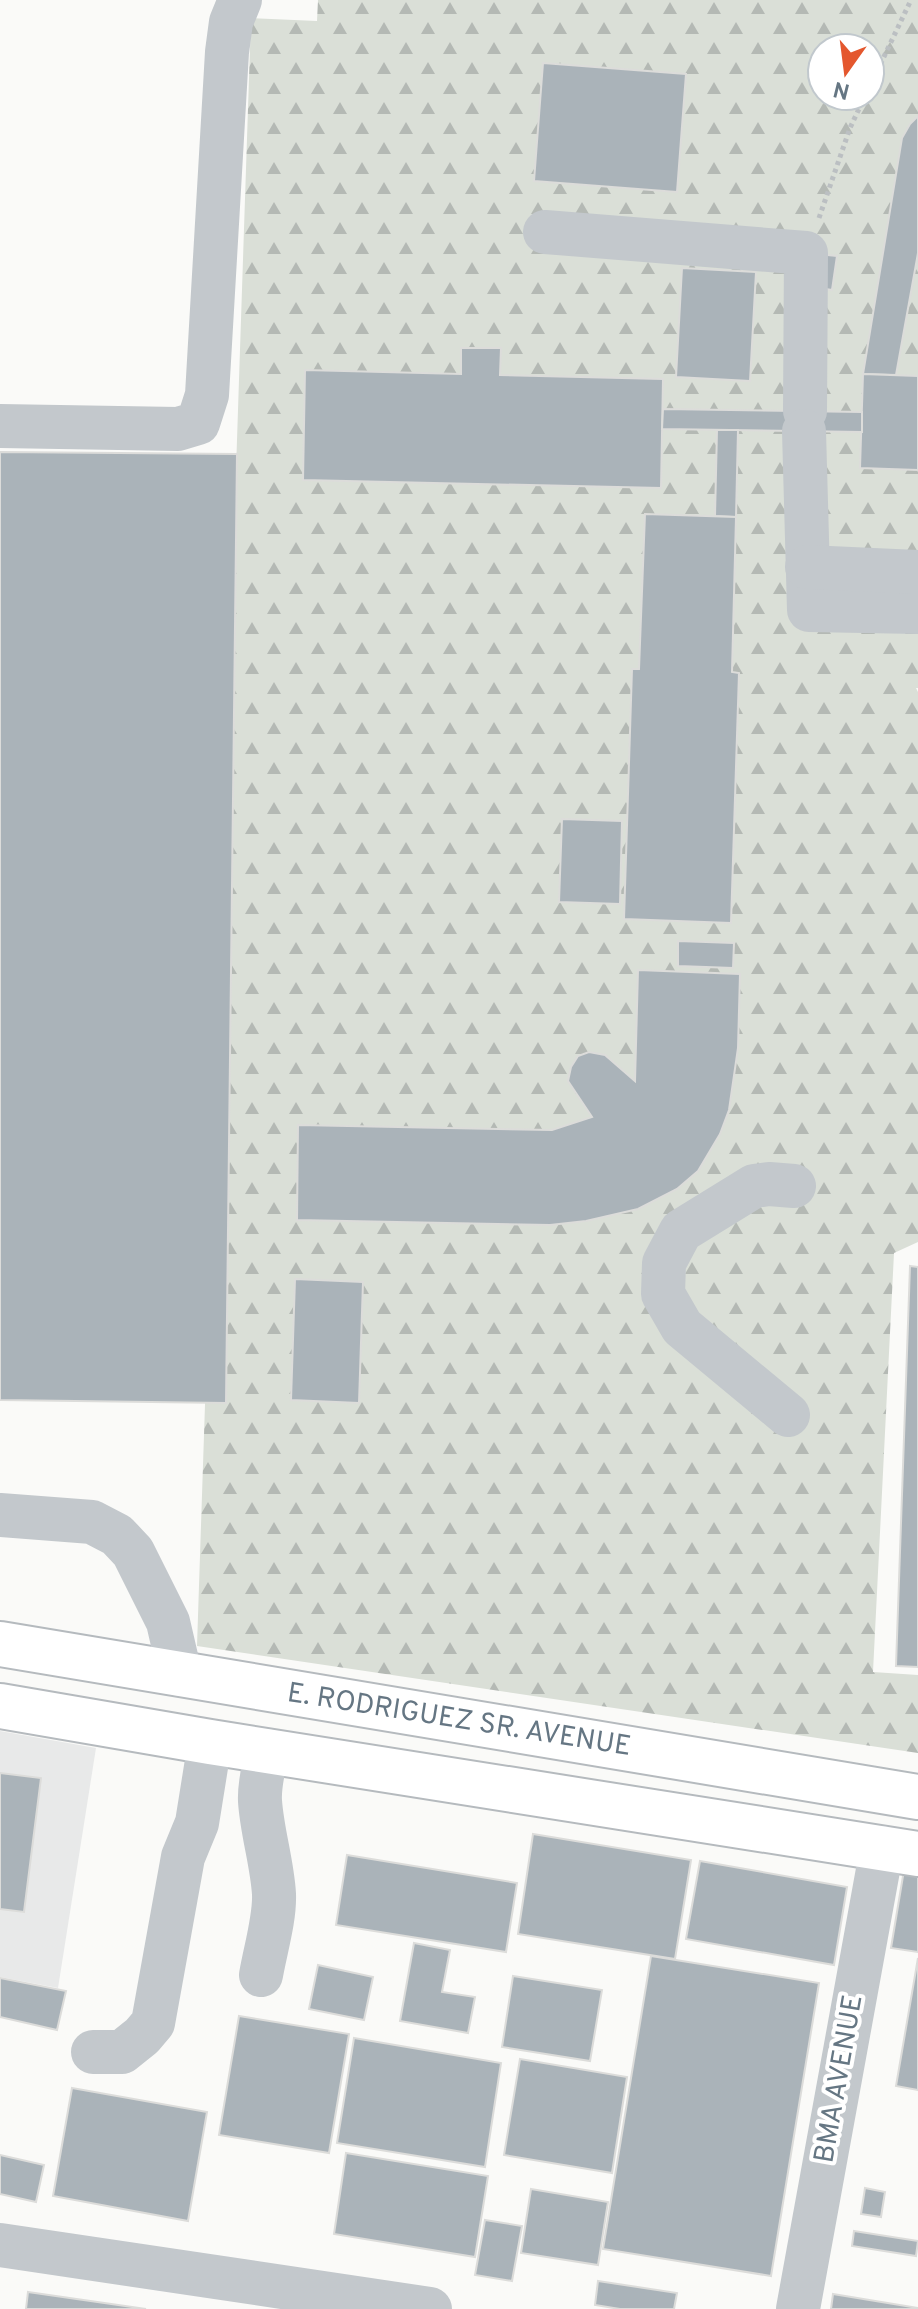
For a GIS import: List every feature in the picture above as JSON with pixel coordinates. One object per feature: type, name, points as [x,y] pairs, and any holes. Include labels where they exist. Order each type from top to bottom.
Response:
[{"type":"main road","name":"E. RODRIGUEZ SR. AVENUE","points":[[0,1644],[918,1797]]},
{"type":"main road","points":[[0,1706],[900,1851]]},
{"type":"street","points":[[0,426],[178,429],[198,423],[207,395],[227,52],[231,22],[240,0]]},
{"type":"street","points":[[545,232],[806,253],[805,421],[809,610],[918,612]]},
{"type":"street","points":[[807,567],[918,572]]},
{"type":"street","points":[[788,1415],[682,1327],[663,1294],[664,1263],[681,1231],[754,1186],[794,1186]]},
{"type":"street","points":[[0,1515],[92,1522],[117,1535],[133,1552],[168,1622],[180,1674]]},
{"type":"street","points":[[93,2052],[122,2052],[153,2023],[183,1857],[197,1823],[210,1742]]},
{"type":"street","points":[[261,1975],[275,1899],[260,1800],[267,1751]]},
{"type":"street","name":"BMA AVENUE","points":[[798,2309],[900,1851]]},
{"type":"street","points":[[0,2245],[430,2309]]},
{"type":"path","points":[[886,52],[911,0]]},
{"type":"path","points":[[806,253],[858,112]]},
{"type":"shaded area","points":[[0,1731],[96,1748],[58,1988],[0,1977]]},
{"type":"green space","points":[[318,0],[918,0],[918,1242],[894,1253],[873,1672],[918,1675],[918,1753],[197,1646],[251,18],[317,21]]},
{"type":"building","points":[[543,63],[686,74],[677,192],[534,181]]},
{"type":"building","points":[[918,116],[918,253],[896,375],[863,374],[902,138]]},
{"type":"building","points":[[818,254],[837,256],[832,290],[813,287]]},
{"type":"building","points":[[682,268],[756,272],[750,381],[676,377]]},
{"type":"building","points":[[461,348],[501,348],[500,375],[663,379],[661,488],[303,480],[305,370],[461,374]]},
{"type":"building","points":[[863,374],[918,376],[918,470],[860,468]]},
{"type":"building","points":[[663,409],[862,412],[862,432],[662,429]]},
{"type":"building","points":[[717,430],[738,430],[736,517],[715,516]]},
{"type":"building","points":[[0,452],[237,454],[226,1403],[0,1400]]},
{"type":"building","points":[[645,514],[736,517],[732,672],[739,673],[731,923],[624,919],[632,669],[639,669]]},
{"type":"building","points":[[562,819],[622,821],[620,904],[559,902]]},
{"type":"building","points":[[678,941],[734,943],[733,968],[678,966]]},
{"type":"building","points":[[638,970],[740,974],[738,1048],[729,1110],[720,1134],[698,1171],[677,1189],[638,1209],[586,1221],[550,1225],[297,1220],[298,1125],[552,1130],[592,1117],[568,1081],[571,1067],[578,1056],[589,1052],[605,1055],[635,1081]]},
{"type":"building","points":[[910,1266],[918,1267],[918,1667],[896,1666]]},
{"type":"building","points":[[295,1279],[363,1282],[359,1403],[291,1400]]},
{"type":"building","points":[[0,1773],[41,1778],[24,1912],[0,1909]]},
{"type":"building","points":[[533,1834],[691,1860],[675,1959],[518,1934]]},
{"type":"building","points":[[347,1855],[517,1883],[506,1952],[336,1925]]},
{"type":"building","points":[[700,1861],[847,1887],[834,1965],[686,1939]]},
{"type":"building","points":[[905,1864],[918,1866],[918,1952],[891,1948]]},
{"type":"building","points":[[414,1943],[450,1950],[442,1992],[475,1997],[468,2033],[400,2021]]},
{"type":"building","points":[[651,1956],[819,1983],[771,2276],[603,2249]]},
{"type":"building","points":[[918,1958],[918,2090],[896,2086]]},
{"type":"building","points":[[318,1965],[373,1977],[364,2020],[309,2009]]},
{"type":"building","points":[[513,1976],[602,1990],[590,2061],[502,2047]]},
{"type":"building","points":[[0,1978],[66,1991],[57,2030],[0,2017]]},
{"type":"building","points":[[239,2016],[349,2034],[329,2153],[219,2135]]},
{"type":"building","points":[[354,2038],[501,2063],[485,2167],[337,2143]]},
{"type":"building","points":[[520,2059],[627,2077],[612,2173],[504,2155]]},
{"type":"building","points":[[72,2088],[207,2112],[188,2221],[53,2196]]},
{"type":"building","points":[[346,2153],[488,2176],[475,2257],[334,2234]]},
{"type":"building","points":[[0,2155],[44,2165],[36,2202],[0,2194]]},
{"type":"building","points":[[865,2188],[885,2192],[881,2217],[861,2214]]},
{"type":"building","points":[[531,2189],[608,2202],[598,2265],[521,2253]]},
{"type":"building","points":[[485,2220],[522,2226],[512,2281],[475,2275]]},
{"type":"building","points":[[854,2231],[918,2241],[916,2256],[852,2246]]},
{"type":"building","points":[[598,2281],[677,2293],[674,2309],[620,2309],[595,2305]]},
{"type":"building","points":[[28,2292],[146,2309],[26,2309]]},
{"type":"building","points":[[833,2294],[918,2308],[918,2309],[831,2309]]}]
